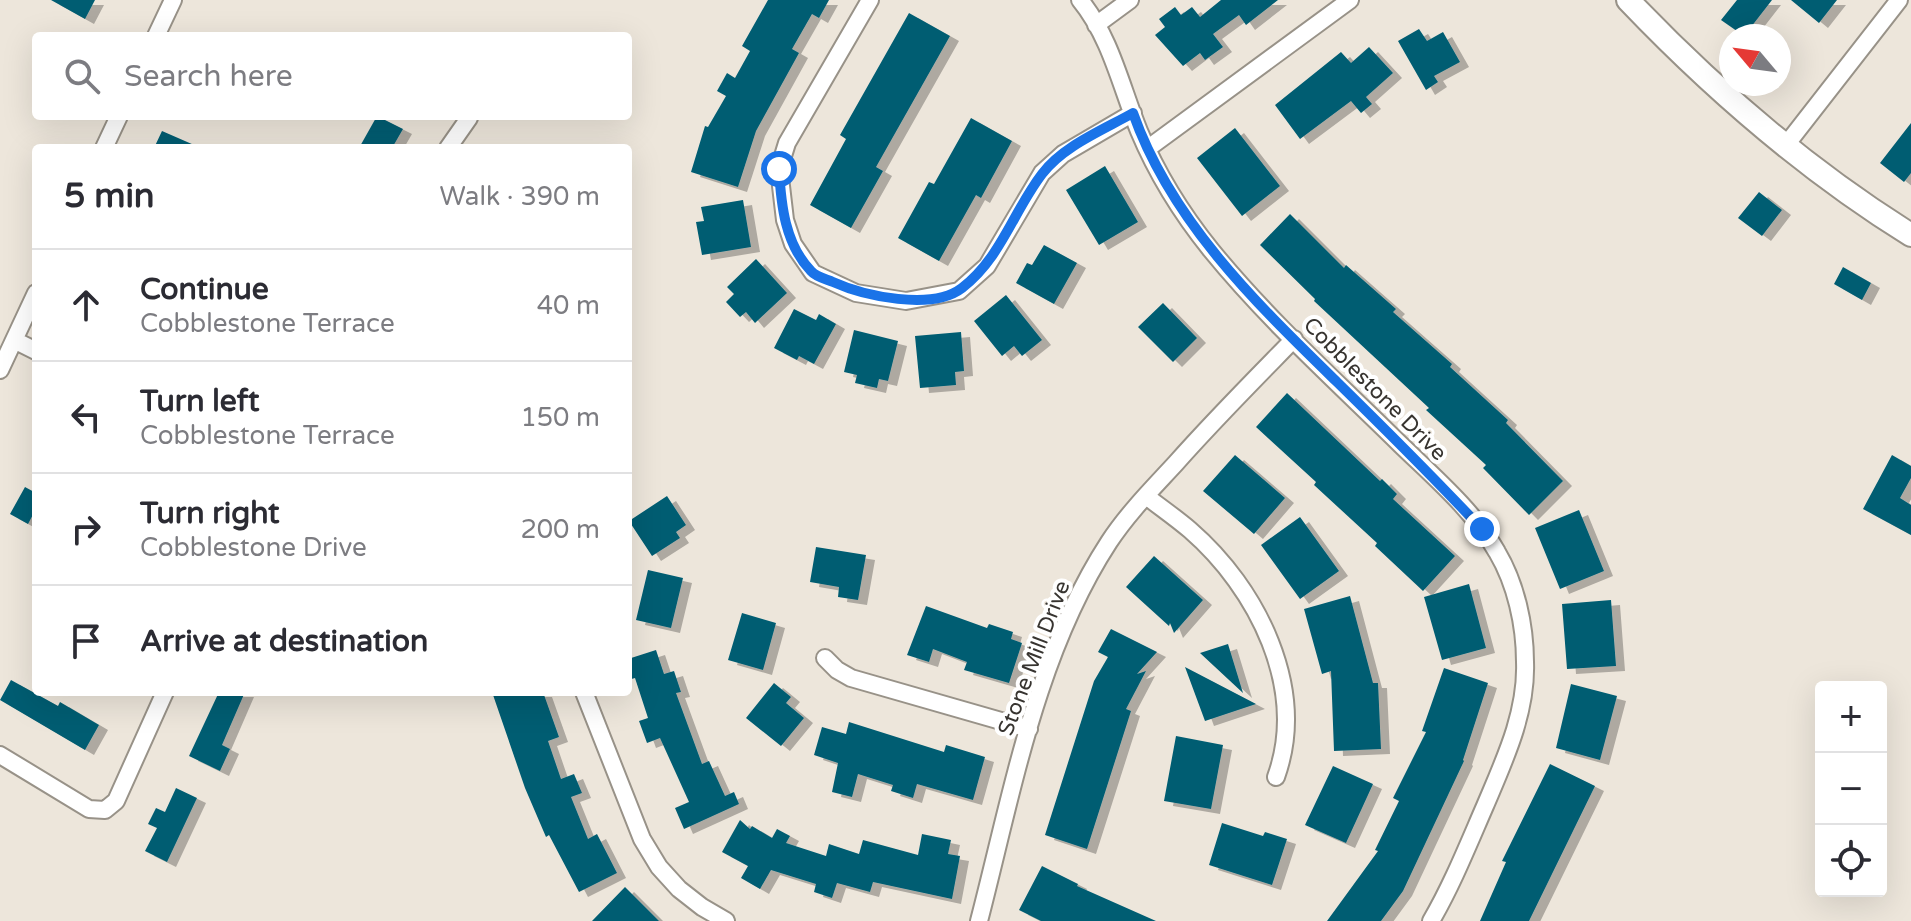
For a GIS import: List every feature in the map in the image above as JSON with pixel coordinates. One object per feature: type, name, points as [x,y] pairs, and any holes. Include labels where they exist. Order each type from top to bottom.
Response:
[{"type":"main road","points":[[1628,0],[1672,45],[1786,145],[1853,197],[1911,235]]},
{"type":"street","points":[[158,32],[173,0]]},
{"type":"street","points":[[870,0],[787,143],[779,169],[780,197],[793,244],[813,273],[856,293],[906,301],[959,291],[987,266],[1042,173],[1063,154],[1133,113]]},
{"type":"street","name":"Cobblestone Drive","points":[[1080,0],[1117,67],[1147,149],[1182,210],[1210,248],[1294,339],[1482,529],[1505,567],[1517,602],[1526,664],[1523,696],[1516,726],[1453,879],[1431,921]]},
{"type":"street","points":[[1096,25],[1130,0]]},
{"type":"street","points":[[1147,149],[1350,0]]},
{"type":"street","points":[[1786,145],[1899,0]]},
{"type":"street","points":[[106,144],[117,120]]},
{"type":"street","points":[[451,144],[468,120]]},
{"type":"street","points":[[0,370],[32,302]]},
{"type":"street","name":"Stone Mill Drive","points":[[979,921],[1029,729],[1065,629],[1089,577],[1110,542],[1146,496],[1217,417],[1294,339]]},
{"type":"street","points":[[14,340],[32,349]]},
{"type":"street","points":[[1146,496],[1191,530],[1223,564],[1261,621],[1278,667],[1286,712],[1287,736],[1276,777]]},
{"type":"street","points":[[825,658],[851,678],[1029,729]]},
{"type":"street","points":[[0,755],[96,811],[105,810],[116,801],[163,696]]},
{"type":"street","points":[[586,696],[642,839],[659,867],[679,889],[726,921]]},
{"type":"building","points":[[51,0],[95,0],[85,19]]},
{"type":"building","points":[[768,0],[829,0],[819,18],[812,14],[792,49],[799,53],[756,131],[738,187],[691,172],[705,126],[708,127],[726,96],[717,91],[727,73],[735,78],[750,51],[742,46]]},
{"type":"building","points":[[1221,0],[1278,0],[1246,25],[1239,15],[1213,34],[1223,47],[1205,60],[1200,53],[1183,66],[1155,35],[1165,27],[1159,19],[1175,7],[1181,15],[1192,7],[1200,17]]},
{"type":"building","points":[[1737,0],[1772,0],[1753,24],[1727,24],[1721,20]]},
{"type":"building","points":[[1791,0],[1837,0],[1819,23]]},
{"type":"building","points":[[909,13],[950,36],[876,167],[883,171],[851,228],[810,205],[846,139],[840,135]]},
{"type":"building","points":[[1419,29],[1427,41],[1443,32],[1460,62],[1434,76],[1438,82],[1426,90],[1398,41]]},
{"type":"building","points":[[1369,47],[1393,73],[1366,97],[1372,104],[1361,113],[1351,101],[1300,139],[1275,105],[1341,52],[1351,63]]},
{"type":"building","points":[[971,118],[1012,141],[981,198],[976,195],[939,261],[898,238],[929,182],[934,184]]},
{"type":"building","points":[[375,120],[385,120],[403,129],[394,144],[361,144]]},
{"type":"building","points":[[1911,123],[1911,173],[1904,182],[1880,163]]},
{"type":"building","points":[[1235,128],[1280,186],[1242,216],[1197,158]]},
{"type":"building","points":[[162,131],[192,144],[156,144]]},
{"type":"building","points":[[1105,166],[1138,222],[1099,245],[1066,190]]},
{"type":"building","points":[[1759,192],[1782,210],[1762,236],[1738,218]]},
{"type":"building","points":[[743,200],[751,247],[702,255],[696,222],[704,221],[701,207]]},
{"type":"building","points":[[1290,214],[1344,268],[1346,265],[1396,309],[1393,312],[1452,364],[1450,367],[1508,420],[1506,423],[1563,481],[1529,515],[1483,468],[1486,465],[1314,301],[1260,245]]},
{"type":"building","points":[[1044,245],[1077,263],[1054,304],[1016,283],[1027,263],[1032,265]]},
{"type":"building","points":[[756,259],[787,293],[755,323],[746,312],[740,317],[726,302],[734,294],[727,287]]},
{"type":"building","points":[[1843,267],[1871,283],[1862,300],[1834,284]]},
{"type":"building","points":[[1006,295],[1042,340],[1022,356],[1014,346],[1002,356],[974,321]]},
{"type":"building","points":[[1163,303],[1197,338],[1173,362],[1138,327]]},
{"type":"building","points":[[794,309],[816,320],[819,314],[836,324],[814,364],[799,356],[797,360],[774,348]]},
{"type":"building","points":[[854,330],[898,341],[888,381],[879,379],[877,388],[855,383],[857,375],[844,372]]},
{"type":"building","points":[[961,332],[964,371],[955,372],[956,385],[920,388],[915,336]]},
{"type":"building","points":[[1287,393],[1380,481],[1382,479],[1397,494],[1393,499],[1455,556],[1423,591],[1314,485],[1316,482],[1256,427]]},
{"type":"building","points":[[1235,455],[1285,498],[1254,534],[1203,491]]},
{"type":"building","points":[[1892,455],[1911,466],[1911,478],[1900,498],[1911,505],[1911,535],[1863,509]]},
{"type":"building","points":[[25,487],[32,491],[32,516],[28,524],[10,514]]},
{"type":"building","points":[[667,496],[686,525],[676,532],[680,538],[652,556],[632,526],[632,519]]},
{"type":"building","points":[[1579,510],[1604,571],[1560,589],[1535,528]]},
{"type":"building","points":[[1300,517],[1339,571],[1300,599],[1261,545]]},
{"type":"building","points":[[816,547],[866,555],[858,600],[838,597],[839,587],[810,582]]},
{"type":"building","points":[[1154,556],[1203,600],[1174,633],[1170,623],[1169,626],[1126,587]]},
{"type":"building","points":[[648,570],[683,578],[671,628],[636,620]]},
{"type":"building","points":[[1469,584],[1486,648],[1442,660],[1424,597]]},
{"type":"building","points":[[1350,596],[1373,683],[1378,683],[1381,749],[1334,751],[1331,671],[1322,674],[1304,609]]},
{"type":"building","points":[[1611,600],[1616,666],[1567,669],[1562,604]]},
{"type":"building","points":[[926,606],[987,628],[989,624],[1013,632],[1011,639],[1022,643],[1009,683],[964,670],[967,662],[933,649],[929,662],[907,655]]},
{"type":"building","points":[[742,613],[776,623],[763,670],[728,660]]},
{"type":"building","points":[[1111,629],[1157,652],[1137,674],[1146,671],[1126,709],[1131,711],[1087,849],[1045,835],[1094,681],[1108,657],[1098,652]]},
{"type":"building","points":[[1228,644],[1243,693],[1200,653]]},
{"type":"building","points":[[656,650],[664,674],[674,671],[681,692],[676,693],[702,764],[709,761],[725,796],[734,792],[739,804],[684,829],[675,808],[689,802],[660,738],[647,743],[639,721],[648,718],[635,678],[632,679],[632,658]]},
{"type":"building","points":[[1185,667],[1256,704],[1205,721]]},
{"type":"building","points":[[1444,668],[1488,683],[1464,761],[1403,891],[1381,921],[1327,921],[1378,851],[1375,850],[1399,801],[1393,798],[1426,732],[1422,731]]},
{"type":"building","points":[[11,680],[32,692],[32,696],[40,696],[58,706],[60,702],[99,725],[85,750],[0,700]]},
{"type":"building","points":[[774,683],[791,697],[786,703],[804,718],[781,746],[746,718]]},
{"type":"building","points":[[1571,684],[1617,696],[1600,760],[1556,748]]},
{"type":"building","points":[[217,696],[243,696],[222,745],[230,749],[220,771],[189,756]]},
{"type":"building","points":[[493,696],[544,696],[559,737],[548,741],[561,779],[574,774],[582,793],[571,797],[588,839],[597,834],[617,873],[579,892],[549,835],[546,837],[525,788]]},
{"type":"building","points":[[849,722],[944,752],[946,745],[985,757],[973,800],[917,784],[913,798],[891,791],[893,785],[858,774],[852,797],[832,792],[838,763],[814,755],[822,727],[846,734]]},
{"type":"building","points":[[1176,736],[1223,745],[1211,809],[1164,801]]},
{"type":"building","points":[[1550,764],[1595,786],[1529,921],[1480,921],[1506,862],[1502,861]]},
{"type":"building","points":[[1333,766],[1373,784],[1346,843],[1305,825]]},
{"type":"building","points":[[176,788],[197,798],[167,862],[145,851],[157,828],[148,824],[156,808],[165,812]]},
{"type":"building","points":[[740,820],[750,829],[752,826],[772,838],[777,829],[790,836],[786,843],[826,856],[829,844],[859,854],[863,840],[918,855],[922,834],[951,840],[948,854],[960,856],[952,899],[873,882],[870,892],[837,883],[832,898],[814,892],[816,884],[771,870],[760,889],[741,878],[748,866],[722,852]]},
{"type":"building","points":[[1222,823],[1263,836],[1265,832],[1287,839],[1272,885],[1209,865]]},
{"type":"building","points":[[1042,866],[1077,886],[1156,921],[1041,921],[1019,910]]},
{"type":"building","points":[[625,887],[659,921],[592,921]]},
{"type":"route","points":[[779,169],[785,220],[793,244],[813,273],[856,293],[906,301],[931,298],[959,291],[987,266],[1042,173],[1063,154],[1133,113],[1156,167],[1210,248],[1294,339],[1482,529]]}]
